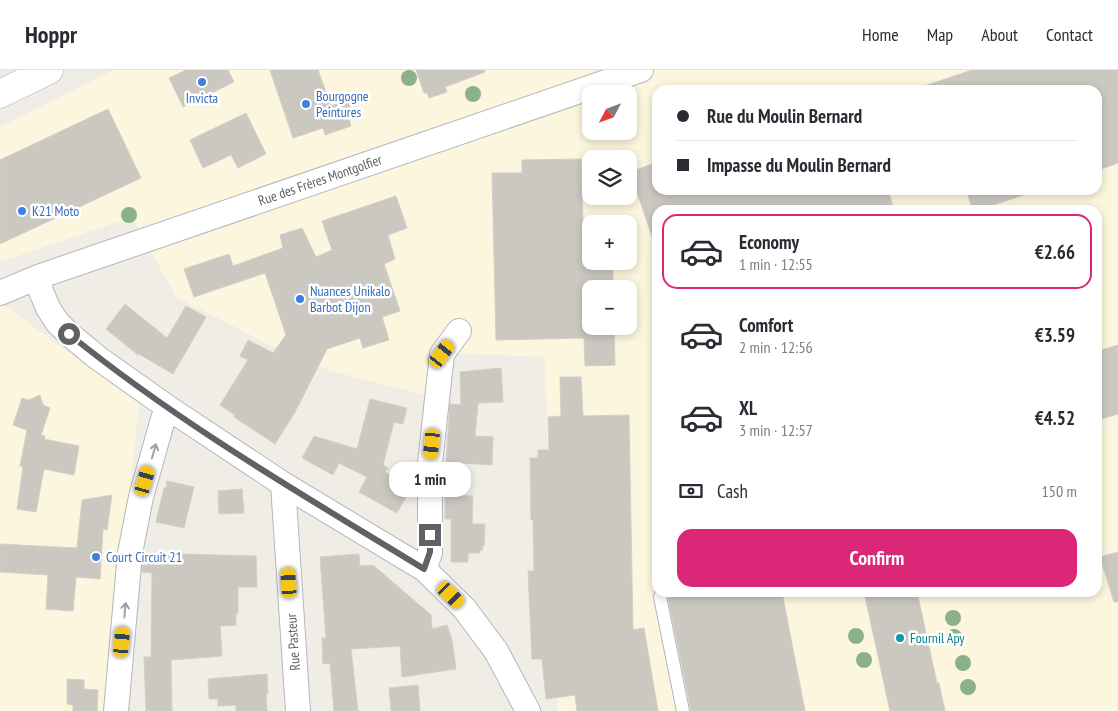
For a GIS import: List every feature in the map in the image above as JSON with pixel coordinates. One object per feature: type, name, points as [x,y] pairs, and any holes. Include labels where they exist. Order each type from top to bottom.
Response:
[{"type":"main road","points":[[0,94],[49,70]]},
{"type":"street","name":"Rue des Frères Montgolfier","points":[[3,288],[641,70]]},
{"type":"street","points":[[38,277],[48,308],[57,322],[98,358],[170,410],[282,484],[424,569],[464,608],[496,651],[528,711]]},
{"type":"street","points":[[424,569],[430,552],[430,463],[442,354],[458,332]]},
{"type":"street","points":[[116,711],[130,553],[140,497],[163,419],[170,410]]},
{"type":"street","name":"Rue Pasteur","points":[[282,484],[298,711]]},
{"type":"lane","points":[[660,597],[683,711]]},
{"type":"shaded area","points":[[114,70],[1118,70],[1118,711],[558,711],[553,660],[545,357],[445,353],[441,399],[331,371],[284,352],[176,297],[132,217],[0,262],[0,127]]},
{"type":"shaded area","points":[[0,302],[139,404],[107,711],[0,711]]},
{"type":"building","points":[[186,70],[228,70],[234,82],[183,107],[169,78]]},
{"type":"building","points":[[270,70],[318,70],[331,106],[348,100],[353,117],[349,119],[351,126],[325,135],[323,128],[293,138]]},
{"type":"building","points":[[416,70],[485,70],[485,72],[445,87],[447,92],[429,98],[427,93],[424,93]]},
{"type":"building","points":[[972,70],[1118,70],[1118,163],[1102,169],[1102,85],[927,85]]},
{"type":"building","points":[[108,109],[141,178],[0,244],[0,160]]},
{"type":"building","points":[[246,113],[266,154],[238,168],[231,155],[203,168],[190,140]]},
{"type":"building","points":[[581,159],[582,270],[613,270],[613,280],[582,280],[582,335],[614,335],[615,365],[585,366],[584,338],[496,340],[492,173],[522,173],[522,160]]},
{"type":"building","points":[[652,164],[652,195],[890,195],[892,205],[652,205],[652,236],[637,192],[637,170]]},
{"type":"building","points":[[968,195],[1023,195],[994,205],[971,205]]},
{"type":"building","points":[[396,196],[407,228],[388,235],[395,259],[384,264],[400,311],[382,317],[389,340],[363,348],[360,338],[327,349],[295,412],[275,444],[234,417],[235,415],[220,405],[248,360],[240,356],[248,340],[273,353],[286,335],[265,273],[194,297],[184,269],[229,254],[233,266],[283,248],[280,235],[302,228],[316,257],[332,250],[322,221]]},
{"type":"building","points":[[125,304],[167,338],[186,306],[206,317],[173,374],[138,355],[106,329]]},
{"type":"building","points":[[1118,345],[1118,414],[1102,419],[1102,350]]},
{"type":"building","points":[[501,368],[503,402],[478,403],[475,436],[493,437],[492,465],[446,462],[450,404],[461,405],[460,372]]},
{"type":"building","points":[[560,377],[581,377],[583,416],[629,415],[633,630],[644,628],[658,711],[577,711],[575,695],[546,699],[542,659],[532,659],[528,571],[534,571],[530,458],[538,458],[538,450],[549,450],[548,417],[561,416]]},
{"type":"building","points":[[40,395],[43,405],[50,408],[41,435],[45,436],[44,439],[79,446],[74,475],[44,469],[36,512],[17,509],[23,467],[20,466],[27,430],[13,425],[22,398],[29,400]]},
{"type":"building","points":[[370,399],[407,408],[403,424],[394,422],[383,465],[388,468],[385,472],[412,486],[397,513],[359,492],[367,477],[339,463],[333,475],[302,458],[314,436],[357,449]]},
{"type":"building","points":[[167,481],[194,487],[184,528],[156,522]]},
{"type":"building","points":[[242,489],[244,513],[219,514],[218,491]]},
{"type":"building","points":[[112,495],[107,530],[103,529],[100,579],[76,577],[73,611],[46,609],[48,575],[0,572],[0,544],[77,548],[82,500]]},
{"type":"building","points":[[445,495],[473,496],[472,524],[485,524],[483,550],[480,550],[480,553],[468,553],[468,562],[451,562],[451,519],[445,519]]},
{"type":"building","points":[[1118,552],[1118,602],[1114,602],[1102,563],[1102,556]]},
{"type":"building","points":[[144,553],[256,556],[257,587],[238,587],[236,625],[220,626],[222,656],[171,660],[172,711],[146,711],[144,657],[151,657],[152,573],[142,572]]},
{"type":"building","points":[[359,554],[360,566],[373,565],[431,615],[432,629],[447,625],[452,640],[456,669],[402,677],[400,646],[351,649],[358,711],[334,711],[330,663],[323,664],[322,638],[326,638],[320,557]]},
{"type":"building","points":[[783,597],[805,711],[691,711],[668,598]]},
{"type":"building","name":"Fournil Apy","points":[[865,597],[918,597],[945,711],[890,711]]},
{"type":"building","points":[[267,674],[267,711],[236,711],[236,705],[218,706],[218,699],[209,699],[208,679]]},
{"type":"building","points":[[67,679],[84,680],[84,689],[98,690],[97,711],[73,711],[73,705],[67,704]]},
{"type":"building","points":[[418,685],[420,711],[391,711],[389,688]]},
{"type":"place","name":"Invicta","points":[[202,82]]},
{"type":"place","name":"Bourgogne Peintures","points":[[306,104]]},
{"type":"place","name":"K21 Moto","points":[[22,211]]},
{"type":"place","name":"Nuances Unikalo Barbot Dijon","points":[[300,299]]},
{"type":"place","name":"Court Circuit 21","points":[[96,557]]},
{"type":"place","name":"Fournil Apy","points":[[900,638]]},
{"type":"route","points":[[69,334],[98,358],[170,410],[282,484],[424,569],[430,552],[430,535]]}]
